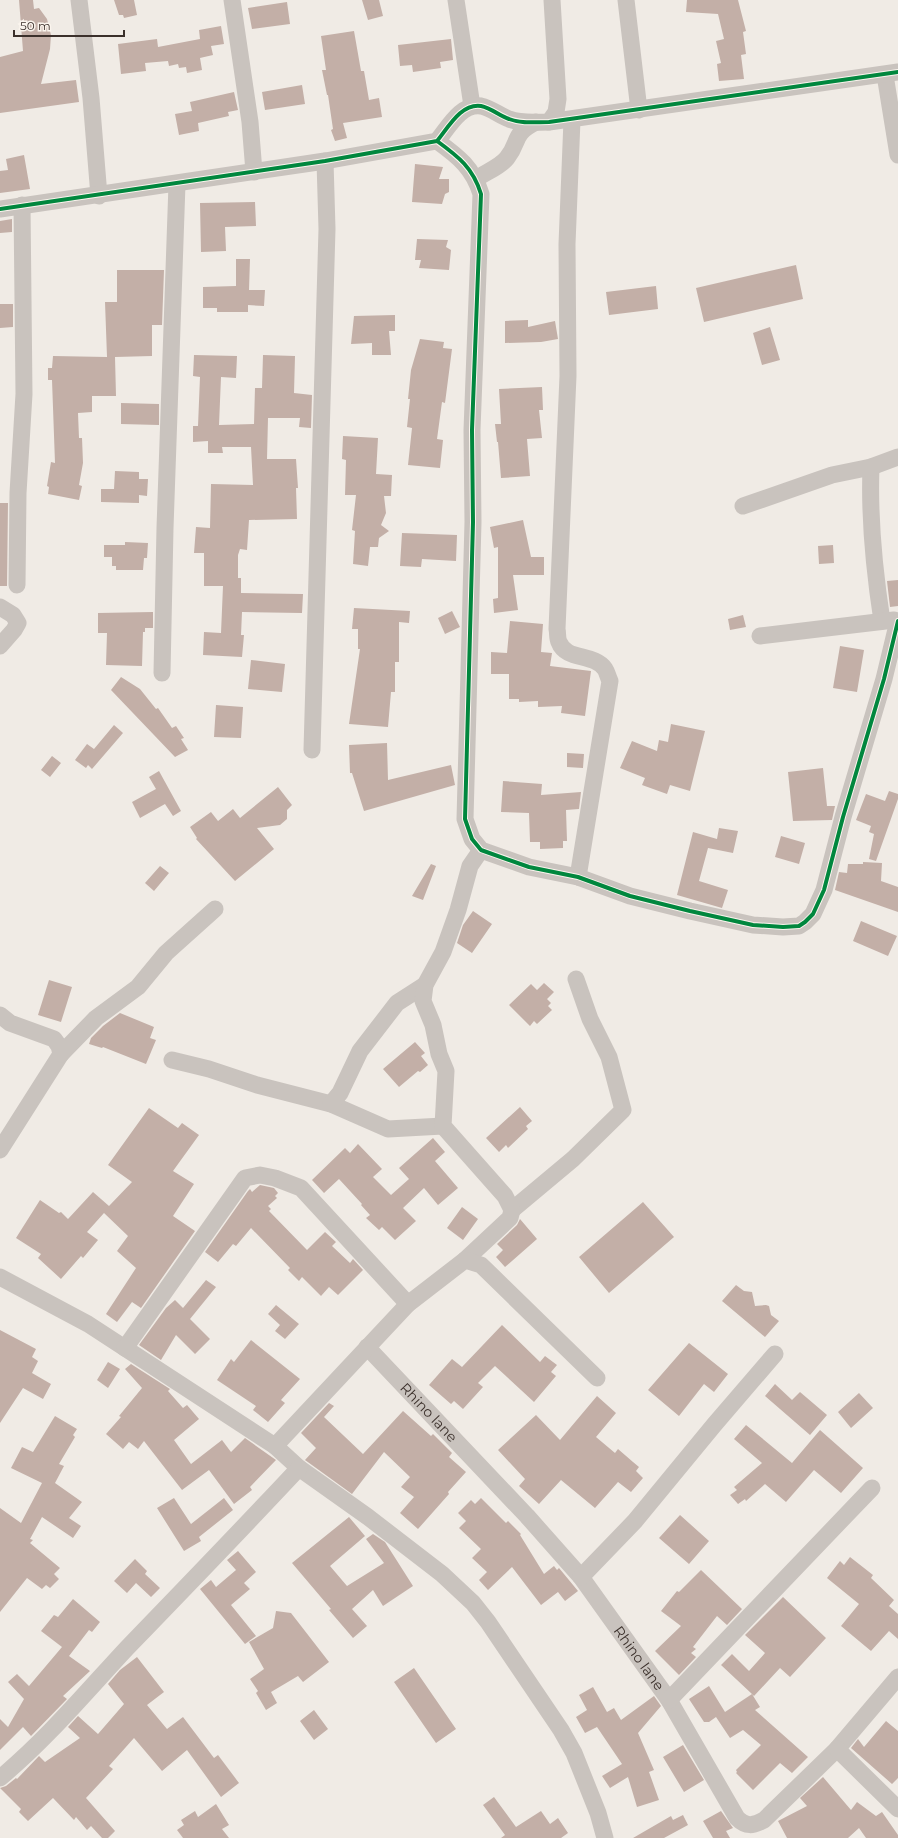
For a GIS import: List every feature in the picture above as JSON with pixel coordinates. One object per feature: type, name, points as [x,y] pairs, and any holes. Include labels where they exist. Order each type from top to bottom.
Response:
[{"type":"street","points":[[79,0],[91,98],[99,196]]},
{"type":"street","points":[[232,0],[250,122],[254,172]]},
{"type":"street","points":[[456,0],[472,106]]},
{"type":"street","points":[[476,179],[495,168],[507,158],[517,136],[525,128],[543,122],[556,112],[558,99],[552,0]]},
{"type":"street","points":[[626,0],[639,110]]},
{"type":"street","points":[[0,209],[99,196],[325,161],[437,141],[450,123],[472,106],[482,106],[508,119],[521,122],[572,120],[892,73],[898,155]]},
{"type":"street","points":[[572,120],[567,244],[568,376],[557,629],[559,642],[563,648],[573,655],[595,660],[605,668],[610,681],[578,877]]},
{"type":"street","points":[[437,141],[458,157],[469,168],[476,179],[480,194],[472,430],[473,522],[464,819],[472,839],[481,850],[529,867],[578,877],[630,896],[753,925],[783,927],[799,926],[805,922],[813,914],[824,890],[842,817],[890,657],[893,621],[873,562],[870,520],[871,467]]},
{"type":"street","points":[[312,750],[328,229],[325,161]]},
{"type":"street","points":[[162,673],[165,528],[177,184]]},
{"type":"street","points":[[17,584],[18,493],[24,394],[22,205]]},
{"type":"street","points":[[744,506],[832,475],[871,467],[898,457]]},
{"type":"street","points":[[0,607],[13,615],[18,622],[14,630],[0,646]]},
{"type":"street","points":[[760,636],[893,621]]},
{"type":"street","points":[[481,850],[470,866],[458,910],[443,952],[426,985],[423,1002],[432,1025],[439,1054],[446,1071],[443,1126],[505,1196],[512,1210]]},
{"type":"street","points":[[0,1150],[61,1054],[96,1018],[138,987],[166,953],[215,909]]},
{"type":"street","points":[[274,1446],[408,1304],[466,1260],[510,1218],[512,1210],[573,1159],[623,1110],[609,1057],[590,1019],[576,979]]},
{"type":"street","points":[[331,1104],[340,1093],[360,1051],[397,1003],[426,985]]},
{"type":"street","points":[[0,1015],[10,1023],[54,1039],[59,1046],[61,1054]]},
{"type":"street","points":[[172,1060],[209,1069],[257,1085],[331,1104],[388,1129],[443,1126]]},
{"type":"street","points":[[125,1348],[245,1178],[260,1175],[276,1178],[301,1188],[408,1304]]},
{"type":"street","points":[[466,1260],[481,1265],[597,1378]]},
{"type":"street","points":[[0,1278],[88,1324],[274,1446],[299,1468],[368,1517],[442,1574],[473,1603],[488,1622],[561,1730],[574,1753],[598,1813],[605,1838]]},
{"type":"street","name":"Rhino lane","points":[[367,1347],[527,1516],[581,1577],[669,1700],[737,1818],[744,1824],[750,1826],[764,1820],[837,1749],[898,1677]]},
{"type":"street","points":[[581,1577],[635,1521],[775,1354]]},
{"type":"street","points":[[0,1778],[76,1705],[126,1649],[299,1468]]},
{"type":"street","points":[[669,1700],[872,1488]]},
{"type":"street","points":[[837,1749],[898,1809]]},
{"type":"building","points":[[19,0],[33,0],[34,9],[39,8],[47,19],[51,35],[50,49],[41,84],[76,80],[79,102],[0,113],[0,57],[23,51]]},
{"type":"building","points":[[114,0],[134,0],[137,15],[124,18],[123,15],[119,15]]},
{"type":"building","points":[[362,0],[379,0],[383,16],[368,20]]},
{"type":"building","points":[[687,0],[738,0],[746,31],[743,32],[746,54],[741,55],[744,79],[719,81],[717,64],[721,63],[716,41],[724,39],[718,14],[686,12]]},
{"type":"building","points":[[287,2],[290,24],[252,29],[248,8]]},
{"type":"building","points":[[221,26],[224,44],[211,46],[213,55],[200,58],[202,70],[187,73],[186,67],[179,68],[178,64],[169,66],[168,61],[145,63],[146,71],[121,74],[118,44],[157,39],[158,47],[200,39],[199,30]]},
{"type":"building","points":[[354,31],[361,71],[364,71],[369,100],[379,98],[382,117],[343,123],[347,138],[335,141],[331,130],[333,129],[328,95],[322,70],[326,70],[321,36]]},
{"type":"building","points":[[451,39],[453,60],[440,62],[441,68],[413,72],[412,65],[400,66],[398,45]]},
{"type":"building","points":[[302,85],[305,104],[265,110],[262,92]]},
{"type":"building","points":[[234,92],[238,110],[228,112],[229,116],[198,123],[199,131],[179,135],[175,114],[192,111],[190,102]]},
{"type":"building","points":[[24,155],[30,189],[0,193],[0,171],[8,170],[6,159]]},
{"type":"building","points":[[415,164],[443,167],[439,179],[449,179],[449,192],[445,194],[442,204],[412,202]]},
{"type":"building","points":[[255,202],[256,226],[225,227],[226,251],[201,252],[200,203]]},
{"type":"building","points":[[12,219],[12,232],[0,233],[0,221]]},
{"type":"building","points":[[417,239],[448,240],[446,247],[451,250],[449,270],[419,268],[421,260],[415,260]]},
{"type":"building","points":[[236,259],[250,259],[249,290],[265,290],[264,306],[248,305],[248,312],[217,312],[217,308],[203,308],[203,287],[236,286]]},
{"type":"building","points":[[796,265],[803,299],[704,322],[696,288]]},
{"type":"building","points":[[117,270],[164,270],[162,325],[152,325],[152,356],[115,357],[116,396],[92,396],[92,412],[78,413],[79,438],[82,438],[83,463],[79,485],[82,486],[79,500],[48,494],[49,487],[47,486],[51,462],[55,463],[52,380],[48,380],[48,368],[52,368],[53,356],[107,357],[105,302],[117,302]]},
{"type":"building","points":[[656,286],[658,309],[609,315],[606,292]]},
{"type":"building","points":[[0,304],[13,304],[13,327],[0,328]]},
{"type":"building","points":[[395,315],[395,331],[389,331],[391,355],[372,355],[372,343],[351,344],[354,316]]},
{"type":"building","points":[[528,320],[528,327],[555,321],[558,339],[541,342],[505,343],[505,321]]},
{"type":"building","points":[[770,327],[780,360],[762,365],[753,333]]},
{"type":"building","points":[[420,339],[444,342],[443,348],[452,349],[445,403],[442,402],[437,439],[443,440],[440,468],[408,465],[412,428],[407,427],[410,399],[408,399],[411,370]]},
{"type":"building","points":[[194,355],[237,356],[236,378],[221,377],[219,425],[254,424],[255,388],[262,388],[263,355],[295,356],[294,393],[312,395],[311,428],[299,427],[300,418],[268,418],[267,459],[296,459],[298,488],[296,488],[297,519],[249,520],[247,550],[240,549],[238,555],[238,578],[241,578],[241,593],[303,594],[302,613],[242,612],[241,635],[244,635],[242,657],[203,655],[204,632],[221,633],[223,586],[204,586],[204,553],[194,553],[196,527],[210,528],[211,484],[253,485],[251,447],[222,447],[223,453],[208,453],[208,441],[193,442],[193,426],[198,426],[200,377],[193,376]]},
{"type":"building","points":[[542,387],[543,410],[539,410],[542,438],[527,439],[530,476],[501,478],[495,424],[501,424],[499,389]]},
{"type":"building","points":[[121,403],[159,404],[159,425],[121,424]]},
{"type":"building","points":[[343,436],[378,438],[376,474],[392,475],[391,496],[384,496],[386,513],[381,525],[389,531],[379,538],[378,547],[370,547],[368,566],[353,564],[355,531],[352,530],[356,495],[345,495],[346,460],[342,459]]},
{"type":"building","points":[[115,471],[139,472],[139,479],[148,479],[147,496],[139,495],[139,503],[101,502],[101,489],[114,489]]},
{"type":"building","points":[[0,503],[8,503],[7,586],[0,586]]},
{"type":"building","points":[[523,520],[531,557],[544,557],[544,575],[513,575],[518,610],[494,613],[493,599],[498,598],[498,547],[494,548],[490,527]]},
{"type":"building","points":[[402,533],[457,535],[456,561],[422,559],[421,567],[400,566]]},
{"type":"building","points":[[125,542],[148,543],[147,558],[144,558],[143,570],[116,570],[116,566],[112,566],[112,557],[104,557],[104,545],[125,545]]},
{"type":"building","points":[[833,545],[834,563],[819,564],[818,546]]},
{"type":"building","points":[[898,580],[898,606],[890,607],[887,581]]},
{"type":"building","points":[[354,608],[410,611],[409,623],[399,622],[399,662],[395,662],[395,692],[391,692],[388,727],[349,724],[360,649],[358,649],[358,629],[352,629]]},
{"type":"building","points":[[452,611],[460,627],[445,634],[438,618]]},
{"type":"building","points":[[153,612],[153,628],[145,628],[145,632],[143,632],[142,666],[106,665],[107,633],[98,633],[98,613]]},
{"type":"building","points":[[743,615],[746,627],[730,630],[728,619]]},
{"type":"building","points":[[510,621],[543,624],[541,652],[552,653],[550,666],[591,671],[585,716],[561,713],[562,706],[538,707],[538,701],[519,702],[519,699],[509,699],[509,674],[491,674],[491,652],[507,653]]},
{"type":"building","points":[[840,646],[864,650],[857,692],[833,688]]},
{"type":"building","points":[[251,660],[285,664],[282,692],[248,689]]},
{"type":"building","points":[[121,677],[140,689],[156,709],[158,708],[172,728],[176,726],[184,738],[181,739],[188,750],[175,757],[111,690]]},
{"type":"building","points":[[216,705],[243,707],[241,738],[214,737]]},
{"type":"building","points":[[671,724],[705,731],[690,791],[670,785],[667,794],[642,785],[645,778],[620,768],[632,741],[657,751],[659,740],[668,742]]},
{"type":"building","points":[[114,725],[123,733],[92,769],[88,765],[86,768],[75,760],[87,744],[94,749]]},
{"type":"building","points":[[387,743],[388,780],[451,765],[455,785],[364,811],[352,773],[350,773],[349,745]]},
{"type":"building","points":[[567,753],[584,754],[583,768],[567,767]]},
{"type":"building","points":[[52,756],[61,763],[50,777],[41,770]]},
{"type":"building","points":[[823,768],[827,806],[835,806],[832,820],[793,821],[788,772]]},
{"type":"building","points":[[159,771],[181,811],[173,816],[165,804],[140,818],[132,802],[156,789],[149,777]]},
{"type":"building","points":[[503,781],[542,784],[541,795],[581,792],[579,809],[566,810],[567,841],[563,841],[563,848],[540,849],[540,842],[530,842],[529,813],[501,812]]},
{"type":"building","points":[[278,787],[292,805],[287,810],[287,819],[280,825],[257,828],[274,849],[235,881],[196,839],[197,838],[190,827],[211,812],[218,821],[233,809],[240,818]]},
{"type":"building","points":[[889,791],[898,794],[898,799],[876,861],[869,859],[874,834],[869,832],[871,826],[856,820],[866,794],[885,801]]},
{"type":"building","points":[[719,828],[738,831],[733,853],[708,848],[699,881],[728,890],[722,908],[677,895],[693,832],[717,839]]},
{"type":"building","points":[[781,836],[805,843],[799,864],[775,857]]},
{"type":"building","points":[[863,862],[882,863],[881,881],[898,887],[898,912],[835,890],[839,872],[847,873],[848,864],[863,864]]},
{"type":"building","points":[[431,864],[436,866],[423,900],[412,896]]},
{"type":"building","points":[[160,866],[169,873],[154,891],[145,883]]},
{"type":"building","points":[[473,911],[492,924],[472,953],[457,943],[463,925]]},
{"type":"building","points":[[861,921],[897,936],[888,956],[853,941]]},
{"type":"building","points":[[49,980],[72,987],[61,1022],[38,1015]]},
{"type":"building","points":[[544,983],[554,992],[547,999],[551,1003],[548,1006],[552,1010],[537,1024],[534,1021],[530,1026],[509,1005],[531,984],[537,990]]},
{"type":"building","points":[[120,1013],[154,1027],[150,1038],[156,1040],[146,1064],[103,1047],[89,1044],[91,1038],[103,1026]]},
{"type":"building","points":[[415,1042],[425,1053],[421,1056],[428,1065],[420,1072],[418,1071],[399,1087],[383,1069]]},
{"type":"building","points":[[520,1107],[532,1121],[526,1126],[528,1129],[508,1148],[506,1145],[499,1152],[486,1138]]},
{"type":"building","points":[[149,1108],[178,1128],[182,1123],[199,1135],[173,1171],[194,1184],[173,1216],[195,1231],[141,1308],[132,1302],[117,1322],[106,1314],[136,1268],[117,1251],[128,1236],[104,1213],[87,1232],[98,1240],[83,1258],[81,1256],[61,1279],[38,1258],[41,1254],[16,1238],[40,1200],[59,1213],[61,1212],[68,1219],[93,1192],[109,1206],[132,1182],[108,1165]]},
{"type":"building","points":[[433,1138],[445,1152],[435,1161],[458,1188],[438,1205],[424,1188],[403,1208],[416,1221],[395,1240],[382,1227],[379,1230],[366,1218],[370,1215],[339,1179],[324,1193],[312,1180],[345,1148],[350,1153],[358,1144],[382,1169],[373,1177],[391,1195],[409,1179],[399,1168]]},
{"type":"building","points":[[260,1185],[274,1188],[278,1193],[275,1196],[277,1198],[268,1206],[271,1209],[269,1211],[307,1250],[325,1232],[336,1242],[332,1246],[350,1263],[353,1259],[363,1270],[338,1295],[329,1287],[321,1296],[302,1277],[299,1281],[288,1270],[290,1268],[251,1228],[236,1246],[233,1244],[218,1262],[205,1252],[248,1191],[250,1189],[252,1192]]},
{"type":"building","points":[[643,1202],[674,1237],[609,1293],[579,1257]]},
{"type":"building","points":[[462,1207],[478,1219],[463,1240],[447,1228]]},
{"type":"building","points":[[520,1219],[537,1239],[505,1267],[496,1257],[503,1250],[497,1244],[517,1225]]},
{"type":"building","points":[[206,1280],[216,1287],[190,1319],[210,1339],[195,1354],[176,1335],[161,1360],[139,1345],[166,1308],[175,1300],[183,1308]]},
{"type":"building","points":[[736,1285],[744,1291],[752,1292],[755,1306],[769,1306],[771,1315],[779,1321],[765,1337],[722,1301]]},
{"type":"building","points":[[276,1305],[299,1324],[285,1339],[275,1331],[280,1325],[268,1314]]},
{"type":"building","points":[[502,1325],[540,1362],[545,1356],[557,1365],[551,1372],[556,1376],[534,1402],[495,1366],[478,1383],[483,1387],[463,1409],[454,1401],[451,1404],[429,1385],[452,1359],[462,1367]]},
{"type":"building","points":[[0,1330],[36,1349],[32,1357],[38,1361],[32,1373],[51,1384],[43,1399],[23,1388],[0,1423]]},
{"type":"building","points":[[251,1340],[300,1379],[281,1400],[285,1403],[268,1422],[253,1410],[256,1406],[217,1380],[231,1359],[234,1362]]},
{"type":"building","points":[[689,1343],[728,1374],[714,1392],[704,1384],[679,1416],[648,1390]]},
{"type":"building","points":[[108,1362],[120,1369],[108,1388],[97,1380]]},
{"type":"building","points":[[131,1364],[170,1389],[168,1391],[183,1408],[187,1405],[199,1419],[174,1440],[191,1464],[222,1440],[231,1452],[245,1438],[276,1460],[250,1487],[252,1490],[234,1504],[209,1470],[182,1490],[144,1441],[138,1449],[129,1442],[123,1449],[106,1434],[121,1417],[119,1416],[142,1388],[125,1369]]},
{"type":"building","points":[[775,1384],[792,1400],[800,1392],[827,1415],[810,1435],[765,1396]]},
{"type":"building","points":[[859,1393],[873,1408],[851,1428],[838,1412]]},
{"type":"building","points":[[597,1396],[616,1413],[596,1437],[615,1453],[618,1449],[639,1467],[636,1471],[643,1478],[631,1492],[618,1482],[595,1508],[561,1480],[539,1504],[519,1486],[525,1479],[498,1450],[536,1415],[560,1440]]},
{"type":"building","points":[[329,1403],[334,1406],[324,1417],[363,1454],[403,1411],[431,1436],[433,1434],[452,1453],[449,1457],[466,1472],[418,1529],[400,1513],[414,1497],[401,1487],[410,1477],[384,1452],[352,1494],[305,1460],[316,1448],[301,1433]]},
{"type":"building","points":[[55,1416],[77,1429],[73,1435],[75,1437],[59,1464],[64,1466],[55,1483],[82,1502],[69,1518],[81,1526],[73,1538],[42,1517],[30,1539],[33,1540],[30,1543],[60,1568],[54,1574],[59,1579],[50,1588],[46,1585],[42,1589],[27,1578],[0,1612],[0,1508],[21,1523],[42,1483],[11,1468],[22,1447],[33,1452]]},
{"type":"building","points":[[746,1425],[792,1463],[820,1430],[863,1468],[841,1493],[814,1470],[786,1502],[765,1484],[746,1501],[745,1499],[738,1504],[730,1495],[737,1490],[734,1487],[762,1463],[734,1439]]},
{"type":"building","points":[[174,1498],[191,1524],[224,1498],[233,1510],[199,1537],[201,1541],[184,1551],[157,1508]]},
{"type":"building","points":[[481,1498],[506,1523],[508,1521],[521,1534],[520,1535],[544,1574],[554,1566],[557,1570],[559,1568],[578,1591],[565,1601],[558,1592],[541,1605],[512,1567],[488,1590],[479,1580],[487,1572],[472,1558],[481,1549],[459,1528],[466,1521],[458,1513],[471,1500],[475,1504]]},
{"type":"building","points":[[680,1515],[709,1541],[689,1564],[659,1538]]},
{"type":"building","points":[[349,1517],[365,1536],[330,1566],[347,1586],[384,1563],[366,1539],[373,1534],[385,1542],[413,1586],[383,1606],[373,1590],[352,1609],[367,1626],[353,1638],[329,1610],[331,1609],[292,1563]]},
{"type":"building","points":[[238,1551],[256,1572],[244,1583],[250,1589],[231,1605],[256,1636],[245,1644],[200,1589],[211,1580],[216,1587],[236,1570],[227,1560]]},
{"type":"building","points":[[850,1557],[873,1575],[871,1578],[894,1600],[889,1606],[898,1614],[898,1639],[889,1631],[871,1651],[841,1626],[859,1604],[827,1578],[840,1561],[844,1565]]},
{"type":"building","points":[[135,1559],[147,1571],[145,1574],[160,1588],[151,1597],[136,1583],[127,1593],[114,1581]]},
{"type":"building","points":[[701,1570],[742,1609],[727,1625],[717,1616],[693,1647],[696,1649],[691,1653],[696,1657],[679,1675],[655,1651],[681,1626],[661,1611],[677,1591],[679,1592]]},
{"type":"building","points":[[783,1597],[826,1638],[790,1677],[780,1668],[754,1696],[721,1665],[732,1654],[749,1671],[765,1653],[745,1635]]},
{"type":"building","points":[[73,1599],[100,1622],[92,1632],[89,1630],[69,1656],[90,1671],[63,1696],[67,1699],[31,1736],[23,1727],[0,1750],[0,1719],[8,1727],[24,1699],[8,1682],[17,1674],[29,1686],[62,1647],[41,1631],[54,1615],[58,1617]]},
{"type":"building","points":[[276,1611],[291,1613],[329,1662],[303,1682],[298,1676],[271,1692],[277,1703],[266,1710],[256,1693],[258,1691],[250,1679],[264,1669],[249,1642],[273,1628]]},
{"type":"building","points":[[137,1657],[164,1692],[147,1705],[167,1729],[183,1717],[214,1758],[218,1755],[239,1783],[221,1797],[187,1750],[162,1771],[134,1738],[109,1766],[113,1769],[86,1798],[115,1831],[108,1838],[102,1838],[91,1826],[87,1830],[76,1817],[74,1820],[53,1798],[28,1821],[19,1812],[21,1809],[0,1788],[6,1786],[16,1778],[17,1779],[39,1756],[45,1762],[80,1738],[68,1727],[78,1716],[98,1734],[124,1704],[108,1684],[120,1670]]},
{"type":"building","points":[[414,1668],[456,1729],[436,1743],[394,1682]]},
{"type":"building","points":[[709,1686],[725,1712],[752,1694],[760,1707],[755,1710],[808,1757],[792,1773],[780,1763],[753,1790],[736,1773],[736,1770],[761,1745],[743,1730],[730,1738],[716,1717],[709,1722],[704,1722],[689,1699]]},
{"type":"building","points":[[593,1687],[607,1712],[614,1708],[621,1720],[654,1696],[661,1706],[638,1733],[654,1770],[649,1772],[659,1800],[637,1807],[628,1777],[610,1788],[602,1776],[622,1764],[597,1727],[585,1733],[576,1717],[587,1710],[579,1695]]},
{"type":"building","points":[[314,1710],[328,1729],[314,1740],[300,1721]]},
{"type":"building","points":[[886,1721],[898,1731],[898,1778],[892,1784],[851,1748],[858,1739],[864,1747]]},
{"type":"building","points":[[683,1745],[704,1780],[684,1792],[663,1757]]},
{"type":"building","points":[[823,1777],[851,1810],[857,1802],[876,1816],[882,1812],[898,1835],[898,1838],[866,1838],[859,1828],[848,1838],[787,1838],[778,1821],[807,1806],[800,1798]]},
{"type":"building","points":[[494,1797],[516,1827],[541,1811],[550,1824],[558,1818],[568,1833],[561,1838],[501,1838],[505,1835],[483,1805]]},
{"type":"building","points":[[216,1804],[229,1825],[222,1829],[229,1838],[183,1838],[177,1830],[184,1825],[181,1820],[195,1811],[198,1817]]},
{"type":"building","points":[[721,1811],[733,1828],[726,1831],[730,1838],[713,1838],[703,1821]]},
{"type":"building","points":[[683,1815],[688,1825],[664,1838],[633,1838],[671,1816],[673,1820]]},
{"type":"cycle path","points":[[0,209],[325,161],[437,141],[450,123],[461,112],[474,106],[485,107],[514,121],[549,122],[898,72]]},
{"type":"cycle path","points":[[437,141],[452,152],[469,170],[474,177],[481,194],[472,430],[473,522],[465,819],[472,839],[481,850],[529,867],[578,877],[630,896],[690,911],[753,925],[783,927],[799,926],[813,914],[824,890],[843,817],[884,679],[898,621]]}]
